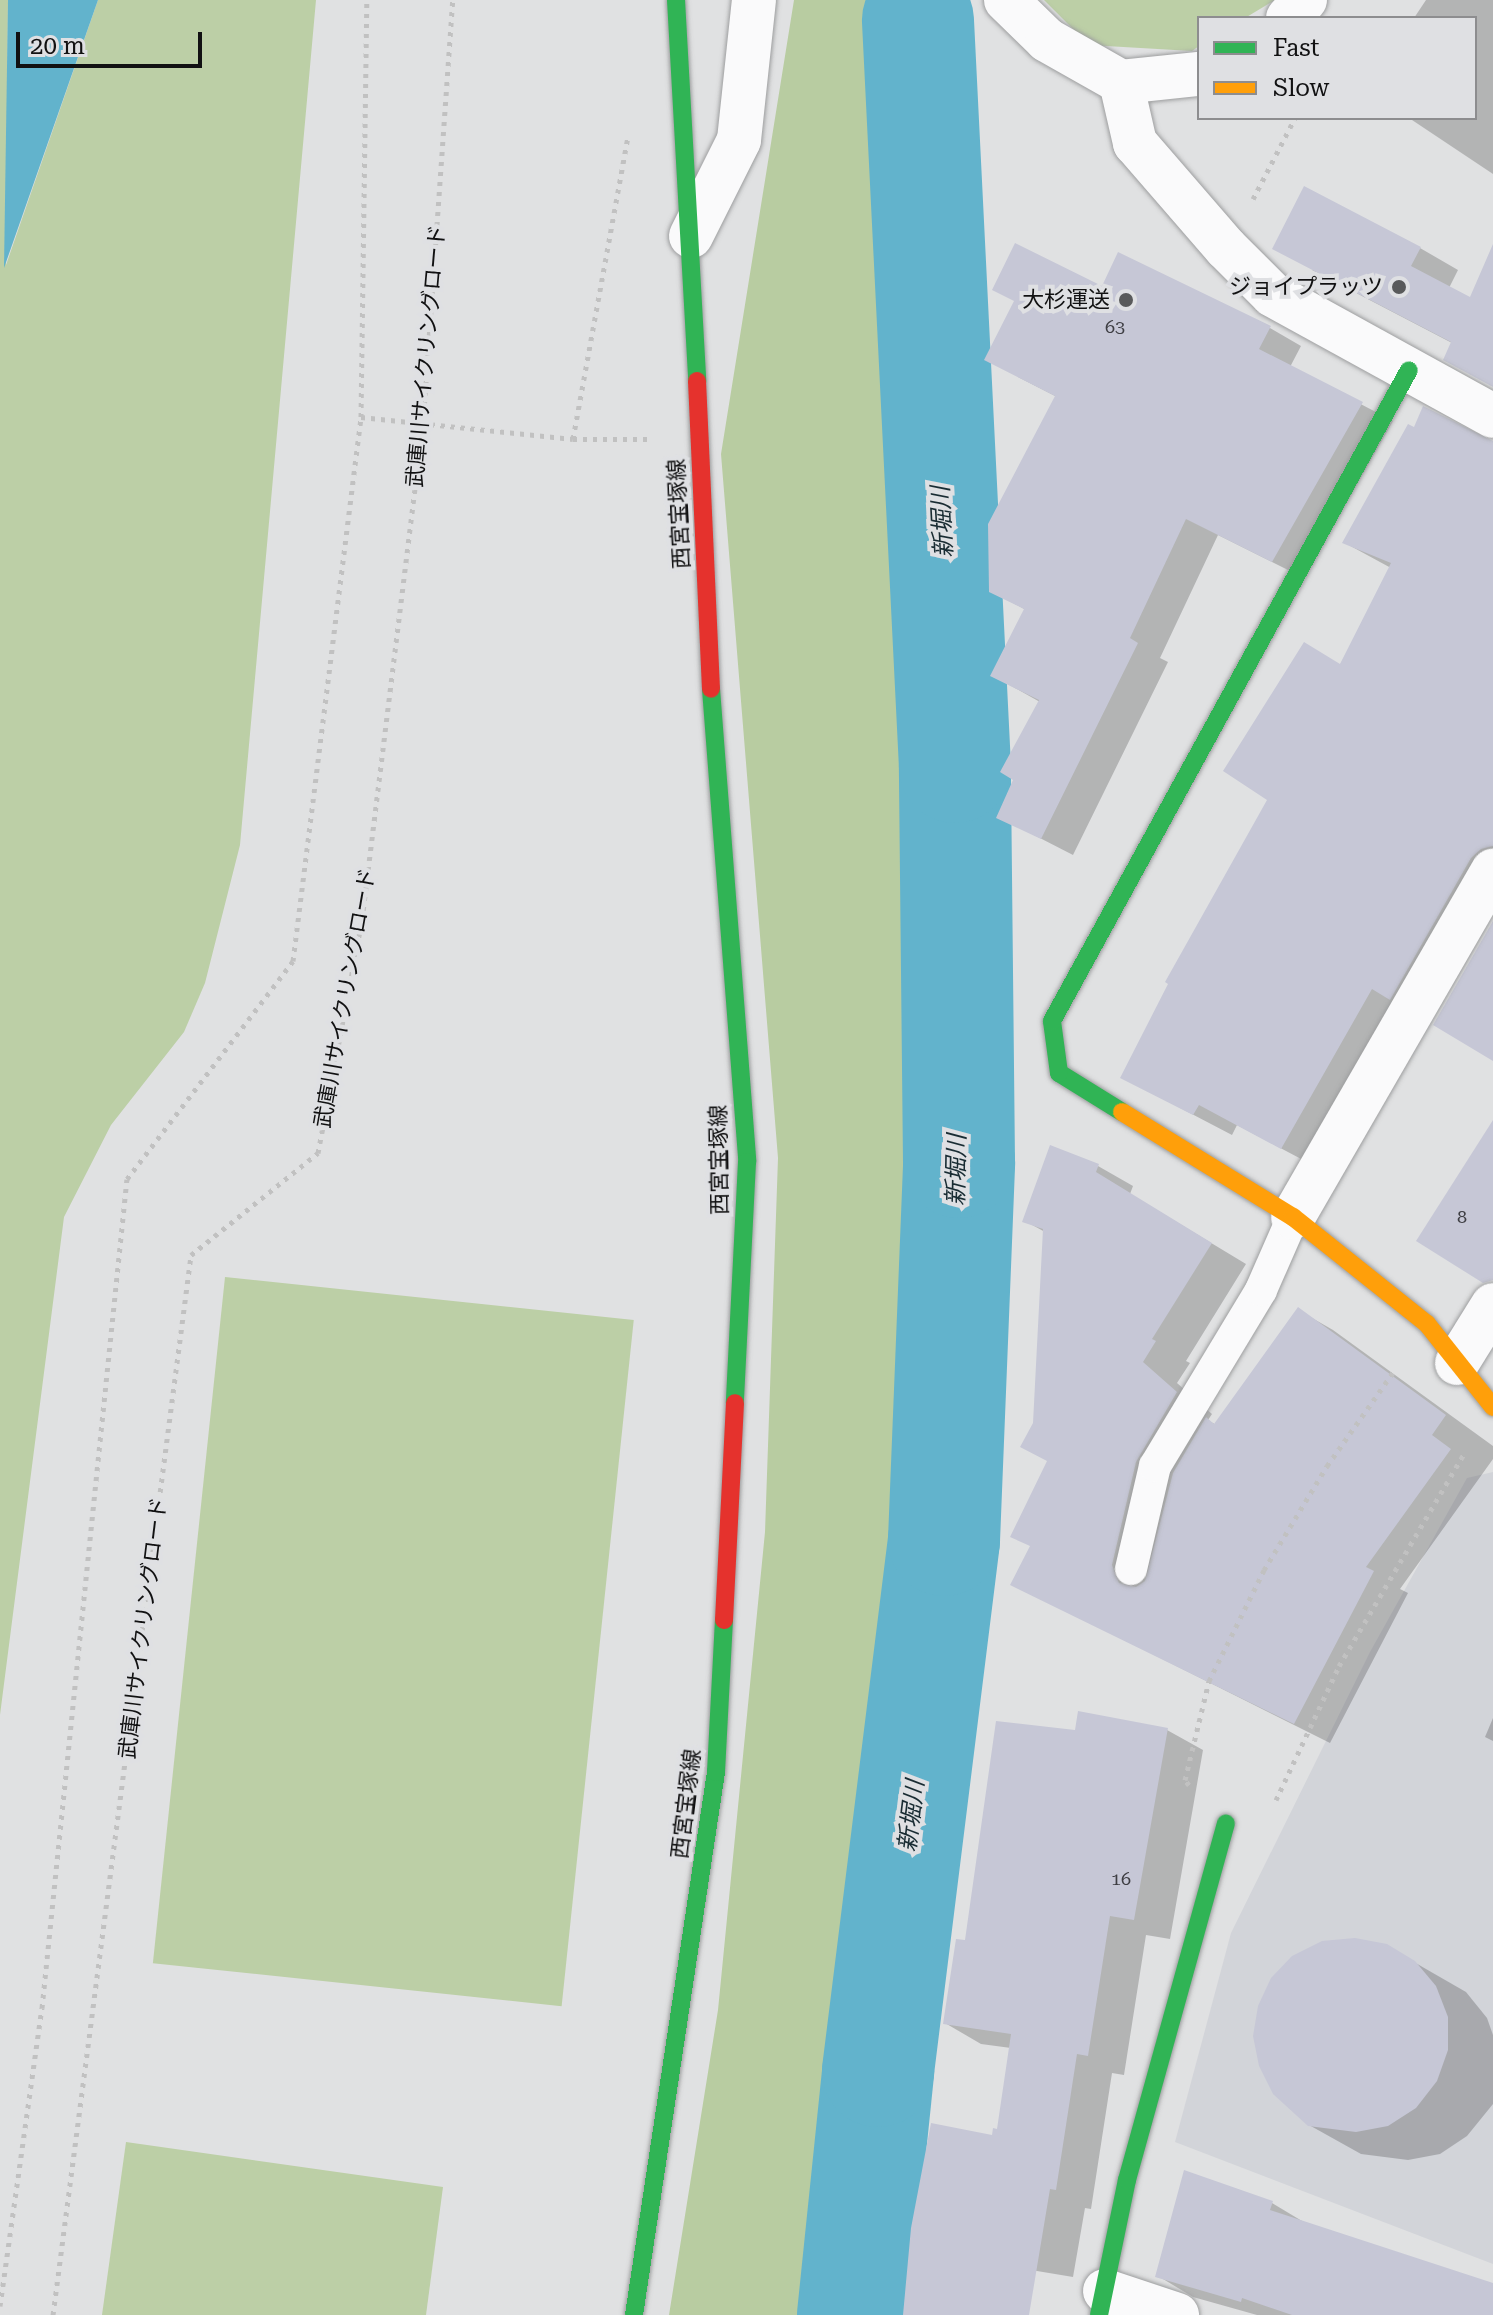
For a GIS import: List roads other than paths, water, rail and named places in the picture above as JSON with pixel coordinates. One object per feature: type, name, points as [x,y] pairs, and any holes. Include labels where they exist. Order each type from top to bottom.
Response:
[{"type":"main road","name":"西宮宝塚線","points":[[634,2315],[716,1772],[747,1162],[713,741],[691,236],[676,0]]},
{"type":"main road","points":[[1409,370],[1052,1021],[1059,1073],[1293,1217],[1427,1324],[1493,1407]]},
{"type":"main road","points":[[1102,2303],[1127,2180],[1226,1824]]},
{"type":"street","points":[[691,236],[739,140],[754,0]]},
{"type":"street","points":[[1006,0],[1047,40],[1121,82],[1197,74]]},
{"type":"street","points":[[1290,16],[1305,0]]},
{"type":"street","points":[[1121,82],[1135,143],[1226,248],[1273,295],[1493,416]]},
{"type":"street","points":[[1293,1217],[1493,871]]},
{"type":"street","points":[[1457,1363],[1493,1305]]},
{"type":"street","points":[[1102,2303],[1177,2315]]},
{"type":"lane","points":[[1131,1569],[1155,1466],[1261,1290],[1293,1217]]},
{"type":"water","points":[[8,0],[98,0],[4,268]]},
{"type":"waterway","name":"新堀川","points":[[853,2315],[878,2071],[944,1540],[959,1162],[955,767],[918,20]]},
{"type":"place","name":"ジョイプラッツ","points":[[1399,287]]},
{"type":"place","name":"大杉運送","points":[[1126,300]]}]
